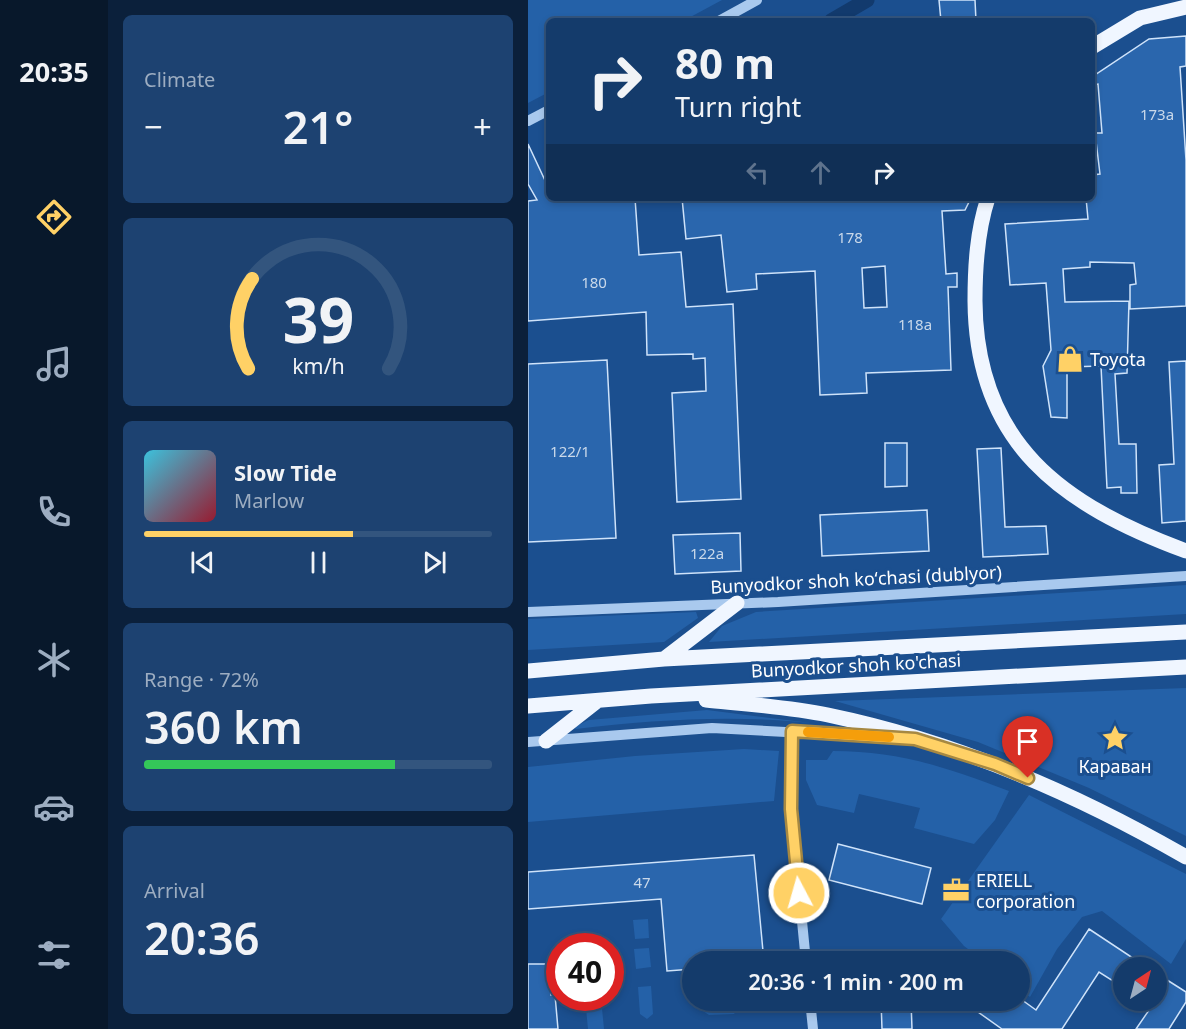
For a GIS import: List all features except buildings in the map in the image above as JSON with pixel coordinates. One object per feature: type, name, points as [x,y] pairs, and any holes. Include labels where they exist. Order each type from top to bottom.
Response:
[{"type":"main road","points":[[1095,45],[1140,18],[1186,7]]},
{"type":"main road","points":[[987,201],[976,249],[975,316],[983,372],[991,400],[1009,432],[1037,465],[1100,514],[1147,537],[1186,551]]},
{"type":"main road","points":[[664,659],[737,603]]},
{"type":"main road","name":"Bunyodkor shoh ko'chasi","points":[[528,671],[664,659],[1186,632]]},
{"type":"main road","name":"Bunyodkor shoh ko'chasi","points":[[528,706],[651,696],[1186,667]]},
{"type":"main road","points":[[651,696],[816,714],[915,739],[985,761],[1028,778],[1186,857]]},
{"type":"main road","points":[[546,741],[597,701]]},
{"type":"street","points":[[724,18],[757,0]]},
{"type":"street","points":[[528,121],[546,112]]},
{"type":"street","name":"Bunyodkor shoh koʻchasi (dublyor)","points":[[528,612],[737,603],[1186,576]]},
{"type":"street","points":[[528,742],[700,729],[792,731],[915,739]]},
{"type":"street","points":[[792,731],[791,809],[805,951]]},
{"type":"street","points":[[811,1011],[813,1029]]},
{"type":"shaded area","points":[[528,0],[722,0],[689,18],[546,18],[546,94],[528,103]]},
{"type":"shaded area","points":[[1186,585],[1186,614],[709,642],[722,626],[756,612]]},
{"type":"shaded area","points":[[696,612],[698,618],[664,642],[528,650],[528,619]]},
{"type":"shaded area","points":[[1186,688],[1186,836],[1089,788],[978,742],[835,701]]},
{"type":"shaded area","points":[[707,710],[827,725],[764,720],[702,719],[576,729],[574,727],[589,720]]},
{"type":"shaded area","points":[[744,749],[779,751],[774,801],[528,822],[528,767],[635,756]]},
{"type":"shaded area","points":[[833,751],[880,754],[923,762],[1009,791],[995,820],[974,844],[914,828],[920,808],[859,794],[854,813],[817,805],[806,780],[806,760],[827,760]]},
{"type":"shaded area","points":[[1029,795],[1186,874],[1186,939],[1171,964],[1167,961],[1167,957],[1162,957],[1102,911],[1082,917],[1057,949],[1030,997],[1030,951],[971,951],[941,919]]},
{"type":"shaded area","points":[[648,919],[649,938],[635,939],[633,920]]},
{"type":"shaded area","points":[[649,948],[651,967],[636,969],[634,949]]},
{"type":"shaded area","points":[[651,986],[653,1014],[647,1019],[640,1014],[638,987]]},
{"type":"shaded area","points":[[586,1011],[602,1011],[604,1029],[588,1029]]},
{"type":"shaded area","points":[[703,1011],[736,1011],[734,1014],[709,1015]]},
{"type":"waterway","points":[[836,18],[867,0]]},
{"type":"slow traffic","points":[[808,732],[889,737]]},
{"type":"place","name":"Toyota","points":[[1070,359]]},
{"type":"place","name":"Караван","points":[[1115,738]]},
{"type":"place","name":"ERIELL corporation","points":[[956,890]]},
{"type":"route","points":[[799,893],[791,809],[792,731],[915,739],[995,764],[1028,778]]}]
